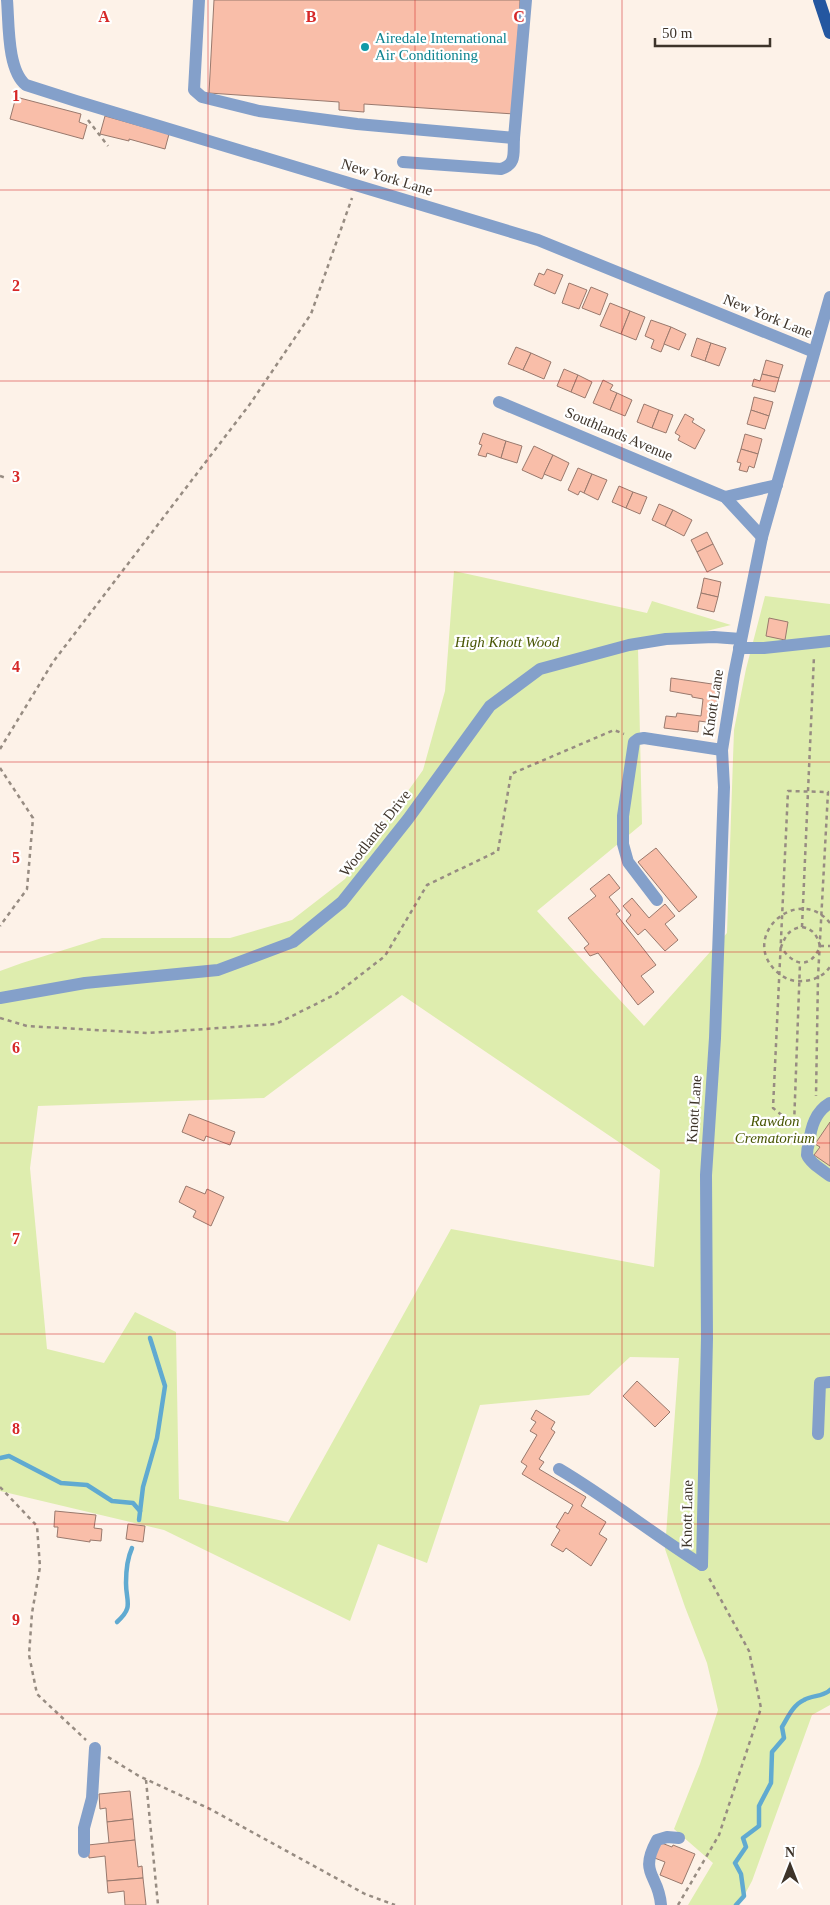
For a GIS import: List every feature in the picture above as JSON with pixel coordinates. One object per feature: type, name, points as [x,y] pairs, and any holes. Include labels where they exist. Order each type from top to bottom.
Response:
[{"type":"main road","points":[[819,0],[830,33]]},
{"type":"street","name":"New York Lane","points":[[7,0],[12,57],[20,80],[26,85],[76,102],[538,240],[814,352]]},
{"type":"street","points":[[199,0],[194,90],[202,97],[259,111],[347,123],[514,138]]},
{"type":"street","points":[[403,162],[500,169],[508,167],[512,161],[526,0]]},
{"type":"street","name":"Knott Lane","points":[[702,1565],[707,1338],[706,1175],[715,1038],[724,787],[722,750],[740,644],[762,537],[830,296]]},
{"type":"street","name":"Southlands Avenue","points":[[500,402],[725,497],[762,537]]},
{"type":"street","points":[[725,497],[777,485]]},
{"type":"street","name":"Woodlands Drive","points":[[0,998],[85,983],[218,970],[293,942],[342,902],[408,819],[490,706],[540,669],[629,645],[666,640],[714,637],[764,648],[830,641]]},
{"type":"street","points":[[658,900],[628,862],[623,844],[622,828],[634,742],[644,738],[722,750]]},
{"type":"street","points":[[830,1103],[823,1107],[816,1116],[810,1132],[808,1155],[810,1160],[830,1176]]},
{"type":"street","points":[[818,1434],[820,1383],[830,1382]]},
{"type":"street","points":[[559,1468],[611,1501],[642,1525],[702,1565]]},
{"type":"street","points":[[84,1852],[84,1828],[92,1798],[95,1748]]},
{"type":"street","points":[[662,1905],[656,1884],[650,1872],[649,1863],[652,1850],[658,1840],[666,1837],[679,1838]]},
{"type":"path","points":[[76,102],[93,128],[108,146]]},
{"type":"path","points":[[0,749],[53,662],[250,404],[311,314],[356,185]]},
{"type":"path","points":[[0,476],[6,478]]},
{"type":"path","points":[[802,927],[815,643]]},
{"type":"path","points":[[0,1018],[27,1026],[148,1033],[276,1024],[336,994],[385,956],[427,885],[498,851],[511,774],[614,730],[638,739]]},
{"type":"path","points":[[0,768],[33,818],[27,889],[0,926]]},
{"type":"path","points":[[810,1132],[794,1125],[773,1108],[788,791],[828,792],[818,977],[816,1116]]},
{"type":"path","points":[[830,923],[816,912],[803,909],[793,910],[782,914],[773,921],[767,931],[764,943],[766,956],[771,967],[780,975],[792,981],[804,982],[818,977],[830,967]]},
{"type":"path","points":[[802,927],[816,935],[820,946],[811,960],[800,962],[789,958],[781,947],[790,930],[802,927]]},
{"type":"path","points":[[820,946],[830,946]]},
{"type":"path","points":[[794,1125],[800,962]]},
{"type":"path","points":[[0,1487],[38,1526],[40,1567],[32,1613],[28,1655],[38,1694],[95,1748],[146,1780],[160,1784],[218,1813],[365,1894],[395,1905]]},
{"type":"path","name":"Knott Lane","points":[[678,1905],[720,1835],[761,1708],[749,1651],[702,1565]]},
{"type":"path","points":[[146,1780],[158,1905]]},
{"type":"green space","points":[[454,571],[647,613],[652,601],[731,625],[638,648],[642,824],[537,911],[644,1026],[727,933],[734,730],[746,669],[765,596],[830,604],[830,1705],[812,1715],[752,1881],[739,1905],[688,1905],[713,1863],[674,1829],[700,1764],[718,1710],[707,1663],[665,1549],[679,1358],[630,1357],[589,1395],[480,1405],[427,1563],[378,1544],[350,1621],[164,1530],[0,1491],[0,971],[102,938],[230,938],[292,920],[345,879],[423,770],[445,691]],"holes":[[[402,995],[660,1170],[654,1267],[451,1229],[288,1522],[179,1499],[176,1332],[135,1312],[104,1363],[47,1349],[30,1168],[38,1106],[264,1098]]]},
{"type":"building","name":"Airedale International Air Conditioning","points":[[214,0],[520,0],[514,114],[364,104],[364,112],[339,110],[339,102],[209,93]]},
{"type":"building","points":[[16,97],[81,114],[79,122],[87,125],[83,139],[10,119]]},
{"type":"building","points":[[105,116],[169,134],[165,149],[129,139],[129,141],[100,134]]},
{"type":"building","points":[[547,269],[563,275],[555,294],[534,285],[539,273],[544,275]]},
{"type":"building","points":[[569,283],[587,290],[579,309],[562,303]]},
{"type":"building","points":[[591,287],[608,294],[600,315],[582,308]]},
{"type":"building","points":[[610,303],[630,311],[621,334],[600,326]]},
{"type":"building","points":[[630,311],[645,317],[636,340],[621,334]]},
{"type":"building","points":[[651,320],[671,327],[661,352],[651,348],[654,340],[645,336]]},
{"type":"building","points":[[671,327],[686,334],[679,350],[664,344]]},
{"type":"building","points":[[697,338],[711,343],[705,361],[691,356]]},
{"type":"building","points":[[711,343],[726,348],[719,366],[705,361]]},
{"type":"building","points":[[516,347],[531,353],[523,370],[508,364]]},
{"type":"building","points":[[531,353],[551,362],[544,379],[523,370]]},
{"type":"building","points":[[766,360],[783,365],[779,378],[762,374]]},
{"type":"building","points":[[564,369],[578,375],[571,392],[557,386]]},
{"type":"building","points":[[762,374],[779,378],[775,392],[752,386],[754,379],[760,381]]},
{"type":"building","points":[[578,375],[592,382],[585,398],[571,392]]},
{"type":"building","points":[[603,380],[613,385],[610,390],[617,393],[610,410],[593,403]]},
{"type":"building","points":[[617,393],[632,400],[625,416],[610,410]]},
{"type":"building","points":[[754,397],[773,402],[769,416],[751,410]]},
{"type":"building","points":[[644,404],[659,410],[652,428],[637,422]]},
{"type":"building","points":[[659,410],[673,415],[666,433],[652,428]]},
{"type":"building","points":[[751,410],[769,416],[765,429],[747,424]]},
{"type":"building","points":[[685,414],[694,419],[692,422],[705,430],[695,449],[678,440],[680,436],[675,433]]},
{"type":"building","points":[[483,433],[506,441],[501,458],[487,453],[486,457],[478,455],[482,445],[479,444]]},
{"type":"building","points":[[745,434],[762,439],[758,454],[741,449]]},
{"type":"building","points":[[506,441],[522,446],[517,463],[501,458]]},
{"type":"building","points":[[534,446],[553,455],[542,479],[522,470]]},
{"type":"building","points":[[741,449],[758,454],[754,468],[749,466],[747,472],[739,470],[741,463],[737,462]]},
{"type":"building","points":[[553,455],[569,463],[561,481],[544,474]]},
{"type":"building","points":[[578,468],[592,474],[584,493],[580,491],[578,495],[568,490]]},
{"type":"building","points":[[592,474],[607,480],[598,500],[584,493]]},
{"type":"building","points":[[619,486],[633,492],[626,508],[612,502]]},
{"type":"building","points":[[633,492],[647,497],[640,514],[626,508]]},
{"type":"building","points":[[659,504],[673,510],[665,526],[652,520]]},
{"type":"building","points":[[673,510],[692,520],[684,536],[665,526]]},
{"type":"building","points":[[707,532],[713,544],[697,552],[691,540]]},
{"type":"building","points":[[713,544],[723,564],[707,572],[697,552]]},
{"type":"building","points":[[704,578],[721,582],[718,597],[701,593]]},
{"type":"building","points":[[701,593],[718,597],[714,612],[697,608]]},
{"type":"building","points":[[769,618],[788,622],[785,640],[766,636]]},
{"type":"building","points":[[671,678],[719,685],[714,723],[699,721],[698,732],[664,728],[666,716],[676,717],[677,713],[701,716],[703,699],[670,691]]},
{"type":"building","points":[[656,848],[697,897],[679,912],[638,862]]},
{"type":"building","points":[[609,874],[620,888],[609,897],[620,911],[616,914],[656,965],[641,976],[654,992],[638,1005],[598,953],[590,956],[584,948],[589,944],[568,918],[596,896],[590,889]]},
{"type":"building","points":[[632,898],[649,918],[665,904],[675,916],[665,924],[678,940],[665,951],[645,929],[638,935],[626,921],[631,915],[623,906]]},
{"type":"building","points":[[189,1114],[235,1132],[230,1145],[206,1136],[204,1141],[182,1132]]},
{"type":"building","points":[[830,1122],[830,1166],[814,1155],[820,1147],[815,1144]]},
{"type":"building","points":[[186,1186],[205,1194],[207,1189],[224,1197],[211,1226],[193,1217],[196,1211],[179,1202]]},
{"type":"building","points":[[637,1381],[670,1412],[655,1427],[623,1396]]},
{"type":"building","points":[[536,1410],[555,1422],[551,1429],[555,1432],[539,1459],[544,1462],[539,1469],[586,1497],[581,1506],[606,1522],[599,1534],[607,1539],[591,1566],[566,1548],[563,1552],[551,1545],[560,1530],[556,1527],[565,1512],[568,1514],[573,1505],[522,1474],[527,1466],[521,1462],[537,1435],[530,1431],[536,1422],[531,1419]]},
{"type":"building","points":[[55,1511],[96,1515],[94,1528],[102,1529],[101,1541],[90,1540],[90,1542],[57,1537],[58,1527],[54,1527]]},
{"type":"building","points":[[128,1524],[145,1526],[143,1542],[126,1539]]},
{"type":"building","points":[[130,1791],[133,1819],[107,1822],[106,1808],[100,1809],[99,1794]]},
{"type":"building","points":[[133,1819],[135,1840],[109,1843],[107,1822]]},
{"type":"building","points":[[135,1840],[138,1867],[142,1866],[143,1878],[107,1881],[105,1856],[89,1858],[88,1845]]},
{"type":"building","points":[[659,1842],[672,1847],[673,1845],[695,1854],[682,1884],[660,1875],[665,1862],[652,1857]]},
{"type":"building","points":[[143,1878],[146,1905],[125,1905],[124,1891],[108,1893],[107,1881]]},
{"type":"waterway","points":[[139,1520],[143,1487],[157,1438],[165,1386],[150,1338]]},
{"type":"waterway","points":[[0,1458],[9,1456],[61,1483],[87,1485],[112,1501],[133,1503],[140,1511]]},
{"type":"waterway","points":[[117,1622],[126,1612],[128,1604],[126,1583],[129,1556],[132,1548]]},
{"type":"waterway","points":[[736,1905],[744,1896],[741,1874],[735,1863],[746,1847],[743,1838],[759,1826],[759,1806],[771,1783],[772,1752],[784,1738],[782,1727],[800,1702],[830,1690]]},
{"type":"place","name":"Airedale International Air Conditioning","points":[[365,47]]},
{"type":"park label","name":"High Knott Wood","points":[[507,642]]},
{"type":"park label","name":"Rawdon Crematorium","points":[[775,1130]]}]
